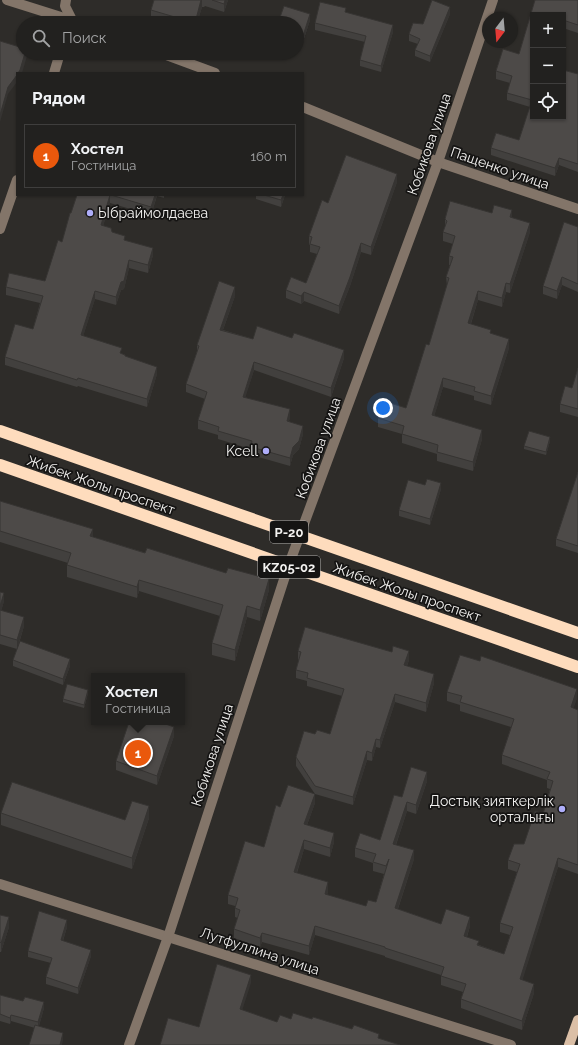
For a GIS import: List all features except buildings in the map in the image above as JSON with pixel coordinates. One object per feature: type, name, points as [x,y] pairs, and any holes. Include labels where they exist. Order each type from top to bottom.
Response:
[{"type":"highway","name":"Жибек Жолы проспект","points":[[0,431],[578,633]]},
{"type":"highway","name":"Жибек Жолы проспект","points":[[0,465],[578,668]]},
{"type":"main road","points":[[569,1045],[578,1020]]},
{"type":"street","points":[[7,0],[56,16]]},
{"type":"street","points":[[66,0],[65,6],[71,16]]},
{"type":"street","name":"Кобикова улица","points":[[129,1045],[168,937],[288,567],[438,162],[493,0]]},
{"type":"street","points":[[54,72],[58,60]]},
{"type":"street","points":[[180,60],[213,72]]},
{"type":"street","name":"Пащенко улица","points":[[304,108],[438,162],[578,209]]},
{"type":"street","points":[[0,229],[16,183]]},
{"type":"street","name":"Лутфуллина улица","points":[[0,884],[511,1045]]},
{"type":"place","name":"Ыбраймолдаева","points":[[90,213]]},
{"type":"place","name":"Kcell","points":[[266,451]]},
{"type":"place","name":"Хостел","points":[[138,753]]},
{"type":"place","name":"Достық зияткерлік орталығы","points":[[562,809]]}]
